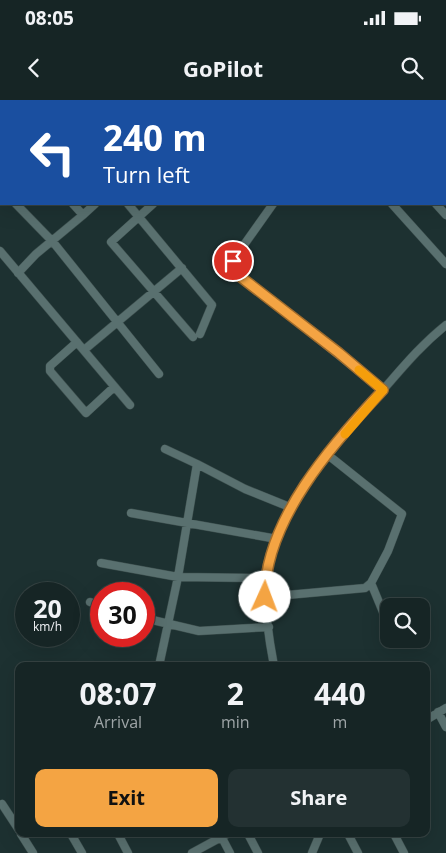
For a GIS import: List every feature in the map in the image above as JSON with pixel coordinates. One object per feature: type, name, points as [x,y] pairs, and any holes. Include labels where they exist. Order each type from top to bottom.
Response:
[{"type":"street","points":[[17,205],[53,242],[159,374]]},
{"type":"street","points":[[74,205],[83,215]]},
{"type":"street","points":[[18,273],[36,254],[53,242],[94,205]]},
{"type":"street","points":[[129,205],[139,216],[212,305],[197,336],[111,242],[139,216],[152,205]]},
{"type":"street","points":[[272,205],[229,266],[383,390]]},
{"type":"street","points":[[393,205],[446,264]]},
{"type":"street","points":[[437,205],[446,215]]},
{"type":"street","points":[[0,251],[130,406]]},
{"type":"street","points":[[84,350],[154,289],[182,268]]},
{"type":"street","points":[[273,662],[265,597],[265,578],[277,539],[292,508],[307,482],[328,455],[415,352],[446,325]]},
{"type":"street","points":[[78,342],[50,366],[50,371],[86,413],[114,386]]},
{"type":"street","points":[[164,449],[198,464],[245,489],[292,508]]},
{"type":"street","points":[[265,597],[365,588],[371,583],[388,551],[402,514],[328,455]]},
{"type":"street","points":[[159,662],[178,577],[198,464]]},
{"type":"street","points":[[131,513],[277,539]]},
{"type":"street","points":[[101,563],[178,577],[265,578]]},
{"type":"street","points":[[371,583],[380,605]]},
{"type":"street","points":[[155,621],[199,631],[269,627]]},
{"type":"street","points":[[430,718],[442,710],[446,727]]},
{"type":"street","points":[[2,804],[15,824]]},
{"type":"street","points":[[23,837],[33,853]]},
{"type":"street","points":[[73,837],[82,853]]},
{"type":"street","points":[[120,837],[128,853]]},
{"type":"street","points":[[192,853],[220,837]]},
{"type":"street","points":[[224,837],[230,853]]},
{"type":"street","points":[[250,837],[258,853]]},
{"type":"street","points":[[312,853],[319,837]]},
{"type":"street","points":[[350,837],[358,853]]},
{"type":"street","points":[[396,837],[404,853]]},
{"type":"slow traffic","points":[[345,434],[383,390],[359,370]]},
{"type":"route","points":[[233,261],[229,266],[233,271],[339,353],[383,390],[307,482],[288,516],[268,564],[265,578],[265,597]]}]
